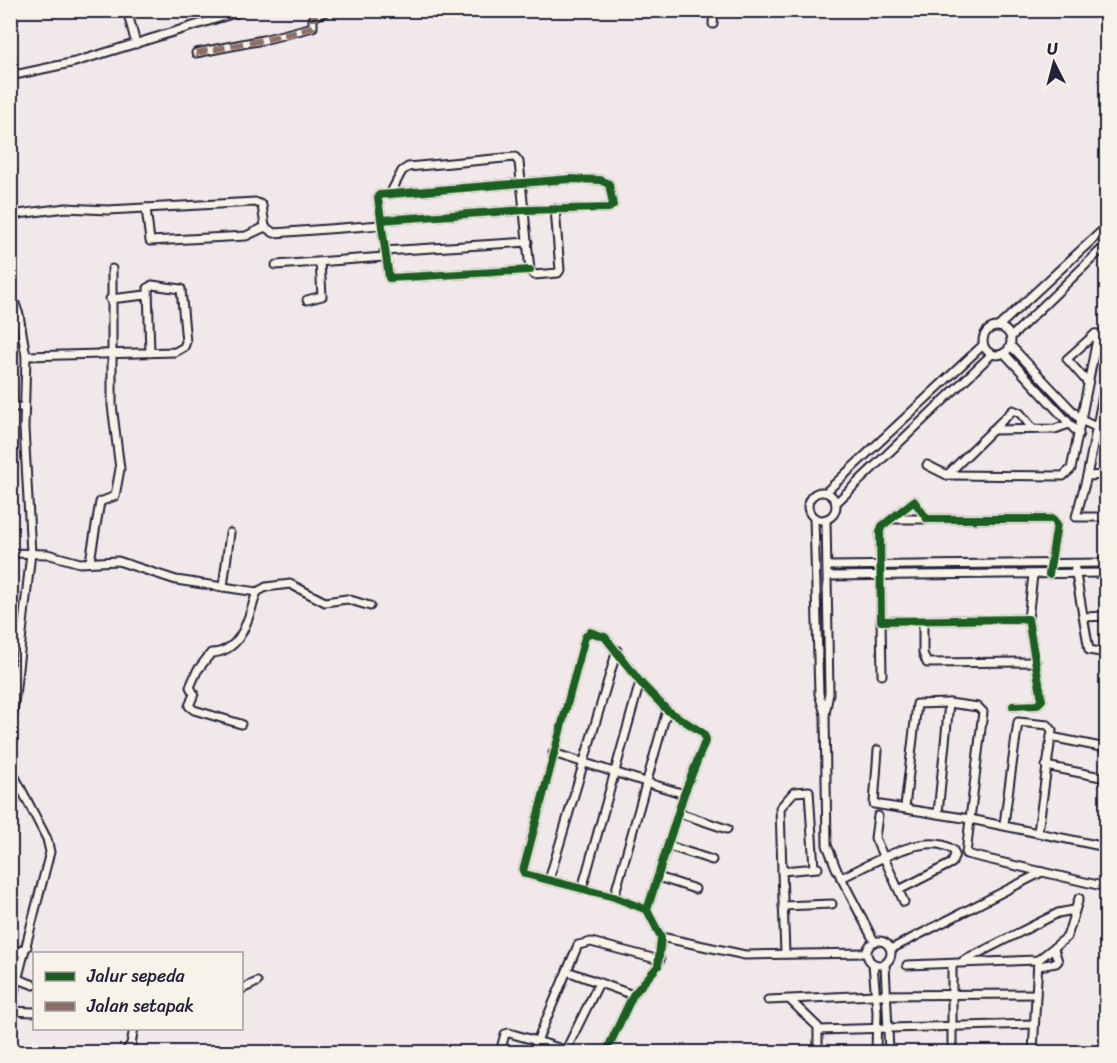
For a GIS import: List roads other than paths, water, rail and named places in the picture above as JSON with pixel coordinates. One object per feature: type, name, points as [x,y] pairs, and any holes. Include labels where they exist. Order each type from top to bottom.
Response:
[{"type":"street","points":[[127,10],[136,44]]},
{"type":"street","points":[[10,76],[136,44],[245,10]]},
{"type":"street","points":[[713,24],[714,10]]},
{"type":"street","points":[[196,53],[313,27],[316,13],[325,12]]},
{"type":"street","points":[[391,192],[402,171],[408,167],[510,156],[518,160],[530,270],[534,275],[558,273],[560,270],[555,209]]},
{"type":"street","points":[[10,215],[66,208],[146,208],[255,202],[262,205],[265,227],[270,232],[278,233],[381,223],[525,210],[609,208],[613,205],[609,184],[600,180],[570,179],[391,192],[379,195],[381,223],[384,254],[388,276],[392,278],[530,270]]},
{"type":"street","points":[[146,208],[150,241],[246,236],[265,227]]},
{"type":"street","points":[[825,714],[819,694],[814,518],[809,512],[808,501],[816,493],[826,492],[983,345],[984,334],[993,327],[999,326],[1107,228]]},
{"type":"street","points":[[276,265],[528,242]]},
{"type":"street","points":[[1011,337],[1107,245]]},
{"type":"street","points":[[307,300],[322,296],[320,262]]},
{"type":"street","points":[[90,561],[100,502],[115,496],[119,485],[120,458],[112,405],[110,299],[112,269]]},
{"type":"street","points":[[26,356],[112,355],[175,352],[184,347],[186,323],[181,289],[152,285],[148,288],[146,296],[150,353]]},
{"type":"street","points":[[10,289],[20,315],[26,356],[23,407],[31,553],[14,672],[10,740]]},
{"type":"street","points":[[110,299],[146,296]]},
{"type":"street","points":[[10,317],[20,315]]},
{"type":"street","points":[[814,518],[826,519],[833,514],[836,503],[992,354],[1004,353],[1011,346],[1011,337],[1007,330],[999,326]]},
{"type":"street","points":[[927,465],[947,475],[1063,476],[1071,469],[1098,334],[1096,333],[1067,359],[1088,383]]},
{"type":"street","points":[[983,345],[992,354]]},
{"type":"street","points":[[1011,346],[1081,420],[1096,428],[1107,428]]},
{"type":"street","points":[[1004,353],[1079,434]]},
{"type":"street","points":[[1019,368],[1026,361]]},
{"type":"street","points":[[1107,380],[1076,517],[1107,517]]},
{"type":"street","points":[[1059,411],[1066,404]]},
{"type":"street","points":[[10,407],[23,407]]},
{"type":"street","points":[[947,475],[1012,410],[1020,413],[1033,429]]},
{"type":"street","points":[[992,430],[1055,429],[1069,424]]},
{"type":"street","points":[[1087,476],[1107,475]]},
{"type":"street","points":[[826,492],[836,503]]},
{"type":"street","points":[[882,675],[880,531],[914,501],[927,519]]},
{"type":"street","points":[[826,519],[829,693],[825,714],[825,834],[831,856],[841,878],[874,941]]},
{"type":"street","points":[[891,519],[1053,519],[1057,524],[1049,574]]},
{"type":"street","points":[[223,587],[230,533]]},
{"type":"street","points":[[10,553],[31,553],[80,563],[118,561],[176,580],[257,592],[266,587],[290,584],[325,602],[347,599],[370,606]]},
{"type":"street","points":[[828,566],[1107,563]]},
{"type":"street","points":[[1075,564],[1089,650],[1107,653]]},
{"type":"street","points":[[828,576],[1107,573]]},
{"type":"street","points":[[1013,706],[1041,703],[1028,619],[1033,575]]},
{"type":"street","points":[[241,724],[194,710],[189,706],[194,694],[190,687],[197,671],[211,653],[228,651],[240,638],[257,592]]},
{"type":"street","points":[[1084,616],[1107,616]]},
{"type":"street","points":[[881,621],[1028,619]]},
{"type":"street","points":[[923,621],[924,652],[927,663],[1036,663]]},
{"type":"street","points":[[606,1053],[633,995],[653,974],[660,960],[663,938],[647,910],[614,897],[525,874],[523,863],[585,637],[590,632],[596,632],[605,637],[640,682],[667,710],[703,733],[706,739],[684,794],[647,910]]},
{"type":"street","points":[[549,880],[582,762],[617,650]]},
{"type":"street","points":[[582,889],[640,682]]},
{"type":"street","points":[[905,807],[917,704],[978,707],[982,710],[966,854],[1107,887]]},
{"type":"street","points":[[938,813],[949,704]]},
{"type":"street","points":[[614,897],[667,710]]},
{"type":"street","points":[[1004,824],[1018,722],[1048,725],[1052,730],[1038,832]]},
{"type":"street","points":[[1050,736],[1107,748]]},
{"type":"street","points":[[878,750],[874,804],[1004,824],[1107,847]]},
{"type":"street","points":[[553,753],[684,794]]},
{"type":"street","points":[[10,762],[13,773],[47,839],[50,852],[10,1010],[33,1012]]},
{"type":"street","points":[[1046,766],[1107,778]]},
{"type":"street","points":[[782,871],[816,868],[808,790],[792,792],[780,806],[783,906],[785,954]]},
{"type":"street","points":[[679,813],[727,829]]},
{"type":"street","points":[[878,816],[875,838],[904,902]]},
{"type":"street","points":[[841,878],[917,843],[944,846],[953,850],[955,854],[952,863],[899,890]]},
{"type":"street","points":[[669,846],[712,860]]},
{"type":"street","points":[[891,949],[1042,872]]},
{"type":"street","points":[[658,877],[695,889]]},
{"type":"street","points":[[1033,1053],[1038,963],[1067,938],[1079,898]]},
{"type":"street","points":[[783,906],[832,904]]},
{"type":"street","points":[[907,965],[952,965],[1058,913],[1074,910]]},
{"type":"street","points":[[663,938],[683,940],[745,955],[866,953]]},
{"type":"street","points":[[874,941],[884,942],[891,949],[891,956],[885,964],[889,1053]]},
{"type":"street","points":[[866,953],[874,941]]},
{"type":"street","points":[[534,1053],[578,945],[586,942],[660,960]]},
{"type":"street","points":[[10,957],[27,947]]},
{"type":"street","points":[[961,962],[1056,963],[1058,961],[1054,949]]},
{"type":"street","points":[[866,953],[873,964],[877,1028],[876,1053]]},
{"type":"street","points":[[873,964],[885,964]]},
{"type":"street","points":[[952,965],[952,1053]]},
{"type":"street","points":[[567,971],[633,995]]},
{"type":"street","points":[[18,979],[33,985]]},
{"type":"street","points":[[243,988],[257,982]]},
{"type":"street","points":[[500,1053],[505,1034],[509,1033],[567,1052],[599,983]]},
{"type":"street","points":[[768,1000],[952,993],[1036,994]]},
{"type":"street","points":[[790,1000],[813,1020],[819,1030],[818,1053]]},
{"type":"street","points":[[819,1030],[1034,1024]]},
{"type":"street","points":[[125,1053],[131,1044],[134,1030]]}]
